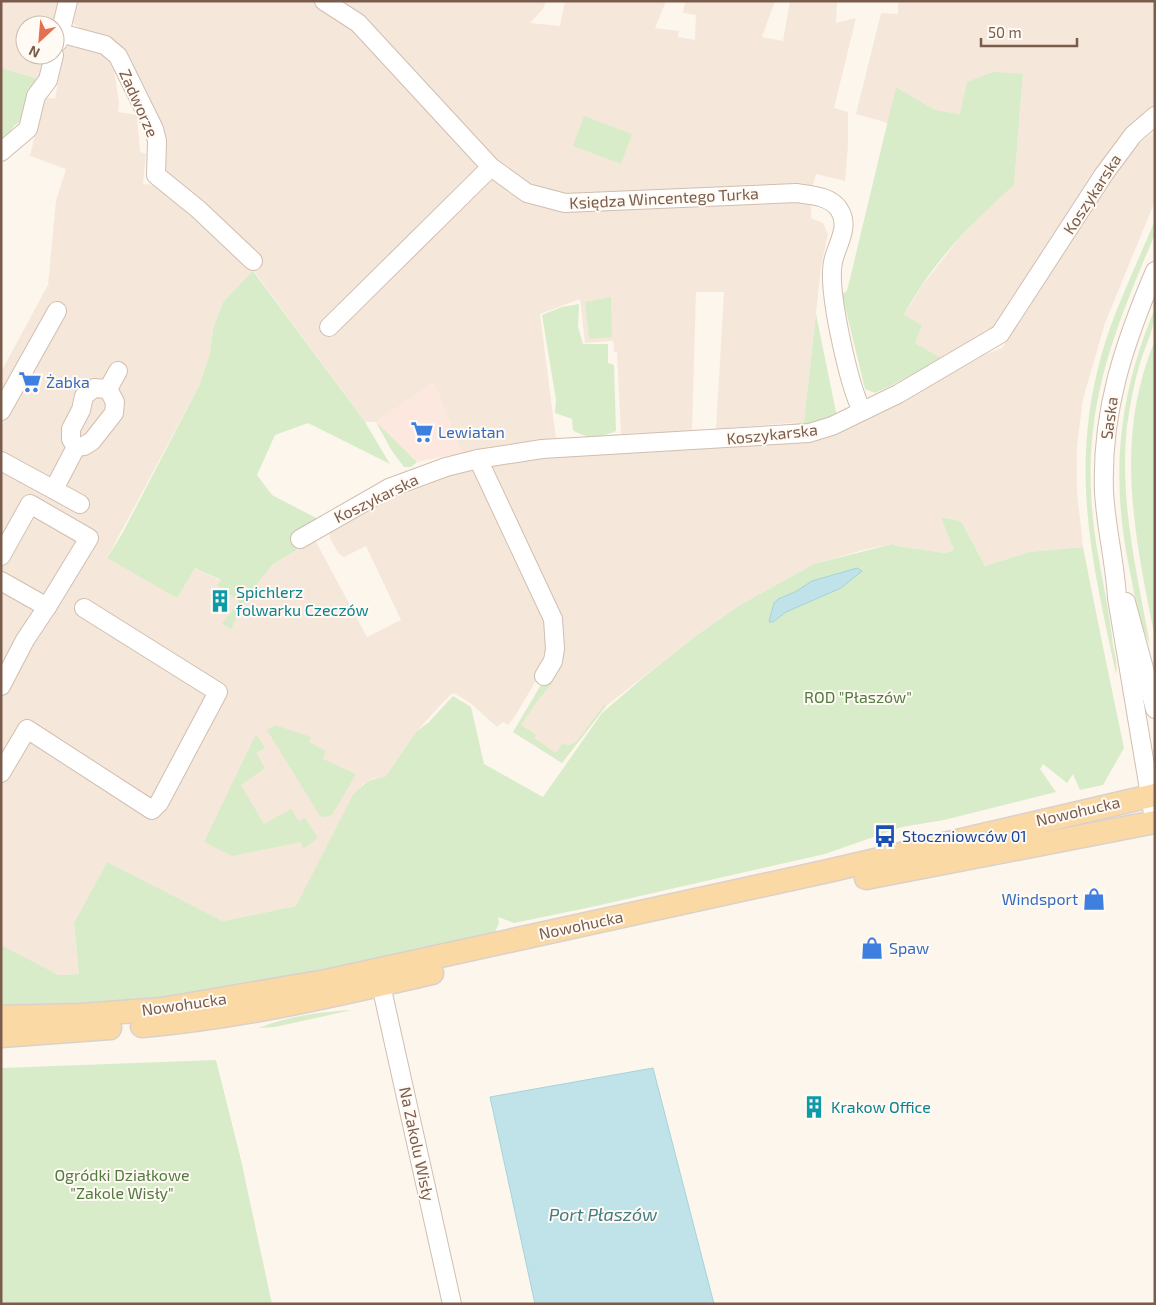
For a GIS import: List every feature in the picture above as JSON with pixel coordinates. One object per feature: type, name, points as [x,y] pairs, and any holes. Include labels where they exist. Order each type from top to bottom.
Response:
[{"type":"main road","name":"Nowohucka","points":[[1,1018],[162,1009],[326,981],[818,873],[1152,795]]},
{"type":"main road","name":"Nowohucka","points":[[1,1036],[169,1024],[302,1002],[901,870],[1154,823]]},
{"type":"street","points":[[64,15],[68,1]]},
{"type":"street","name":"Księdza Wincentego Turka","points":[[324,1],[358,23],[491,167],[527,193],[565,203],[787,193],[814,195],[831,201],[840,211],[844,226],[833,263],[832,288],[854,394],[862,411]]},
{"type":"street","name":"Zadworze","points":[[65,33],[105,45],[118,56],[154,129],[157,141],[156,175],[198,209],[253,261]]},
{"type":"street","points":[[1,152],[29,128],[36,96],[48,80],[52,65]]},
{"type":"street","name":"Koszykarska","points":[[300,539],[389,488],[437,470],[478,459],[542,449],[804,434],[818,431],[898,394],[1000,334],[1109,167],[1133,134],[1155,116]]},
{"type":"street","points":[[328,327],[491,167]]},
{"type":"street","name":"Saska","points":[[1154,823],[1152,795],[1127,665],[1104,494],[1106,429],[1120,361],[1155,270]]},
{"type":"street","points":[[1,411],[57,311]]},
{"type":"street","points":[[108,389],[118,371]]},
{"type":"street","points":[[76,447],[71,439],[71,429],[81,410],[84,396],[94,388],[108,389]]},
{"type":"street","points":[[76,447],[84,446],[92,441],[114,413],[115,402],[108,389]]},
{"type":"street","points":[[54,489],[76,447]]},
{"type":"street","points":[[478,459],[553,619],[556,649],[544,676]]},
{"type":"street","points":[[1,461],[80,504]]},
{"type":"street","points":[[1,556],[30,504],[89,538],[26,640],[1,686]]},
{"type":"street","name":"Saska","points":[[1115,573],[1132,618],[1155,709]]},
{"type":"street","points":[[1,581],[47,607]]},
{"type":"street","points":[[1,773],[27,728],[152,810],[164,795],[218,692],[84,608]]},
{"type":"street","name":"Na Zakolu Wisły","points":[[381,985],[452,1304]]},
{"type":"shaded area","points":[[2,1],[61,1],[58,15],[15,15],[15,65],[46,65],[42,80],[1,68]]},
{"type":"shaded area","points":[[73,1],[546,1],[543,9],[530,23],[560,26],[565,1],[666,1],[655,28],[679,31],[678,37],[695,40],[696,15],[683,13],[685,1],[775,1],[762,37],[783,41],[790,1],[837,1],[836,23],[856,18],[834,108],[848,112],[848,147],[845,181],[816,174],[811,192],[811,218],[823,223],[828,234],[821,267],[804,422],[716,429],[724,292],[696,292],[692,431],[621,434],[617,352],[614,352],[613,341],[585,343],[580,299],[540,314],[556,439],[462,453],[434,383],[376,422],[365,422],[254,271],[223,302],[213,329],[210,353],[199,386],[107,558],[177,597],[195,568],[248,594],[273,564],[315,540],[367,637],[401,620],[366,546],[344,557],[338,553],[330,538],[329,530],[391,493],[431,480],[475,469],[544,613],[550,647],[540,674],[508,725],[503,722],[497,727],[469,702],[453,693],[445,700],[417,731],[385,777],[374,778],[362,785],[296,906],[223,921],[107,862],[74,923],[79,974],[59,975],[1,945],[1,372],[48,285],[56,201],[66,169],[30,156],[44,97],[55,99],[61,65],[65,65],[65,46],[79,45],[102,52],[109,60],[114,70],[119,102],[118,112],[137,115],[140,152],[146,154],[143,184],[157,185],[212,229],[253,271],[263,262],[213,215],[163,177],[129,57],[106,38],[87,34],[72,22]]},
{"type":"shaded area","points":[[901,1],[1155,1],[1155,109],[996,330],[943,359],[915,343],[904,315],[921,287],[958,240],[986,209],[1014,185],[1023,74],[960,114],[935,110],[896,87],[888,123],[856,114],[881,13],[898,14],[898,4]]},
{"type":"shaded area","points":[[1155,131],[1155,201],[1105,323],[1083,399],[1077,446],[1077,492],[1083,547],[1029,552],[985,566],[961,521],[942,517],[954,550],[945,553],[892,544],[867,549],[814,564],[740,605],[697,635],[606,706],[562,763],[513,732],[560,656],[492,468],[493,466],[560,456],[814,442],[973,359],[1002,348],[1112,177],[1136,146]]},
{"type":"shaded area","points":[[434,383],[462,453],[417,462],[376,422]]},
{"type":"green space","points":[[1,68],[42,80],[23,120],[15,125],[1,143]]},
{"type":"green space","points":[[993,72],[1023,74],[1014,185],[953,245],[926,279],[904,315],[922,325],[915,343],[943,359],[875,393],[865,389],[842,294],[847,291],[896,87],[935,110],[960,114],[967,82]]},
{"type":"green space","points":[[584,116],[632,134],[621,164],[573,146]]},
{"type":"green space","points":[[1155,220],[1155,234],[1125,308],[1103,377],[1091,448],[1094,528],[1116,660],[1116,674],[1092,553],[1086,476],[1087,436],[1092,395],[1107,336]]},
{"type":"green space","points":[[253,271],[365,422],[390,464],[308,423],[275,435],[257,475],[272,495],[320,520],[293,538],[297,550],[273,564],[248,595],[231,629],[222,624],[239,601],[217,585],[221,580],[195,568],[177,598],[107,558],[122,534],[199,386],[210,353],[213,329],[223,302]]},
{"type":"green space","points":[[611,297],[612,337],[589,339],[585,302]]},
{"type":"green space","points":[[579,304],[578,327],[583,344],[608,344],[608,363],[614,365],[616,431],[600,436],[578,433],[573,430],[572,419],[555,413],[556,400],[542,315],[562,307]]},
{"type":"green space","points":[[1155,308],[1152,329],[1132,394],[1125,454],[1127,509],[1150,645],[1138,610],[1130,572],[1120,503],[1119,470],[1121,438],[1133,373],[1142,341]]},
{"type":"green space","points":[[816,314],[837,417],[802,427],[783,427],[782,425],[804,422]]},
{"type":"green space","points":[[1155,340],[1155,639],[1135,526],[1131,452],[1134,415],[1142,378]]},
{"type":"green space","points":[[376,422],[417,462],[411,467],[404,467],[392,451]]},
{"type":"green space","name":"ROD \"Płaszów\"","points":[[941,517],[961,521],[985,566],[1029,552],[1083,547],[1124,748],[1103,785],[1080,790],[1073,774],[1067,783],[1043,764],[1040,769],[1056,792],[944,820],[902,827],[825,854],[596,906],[514,923],[498,917],[499,923],[495,932],[256,983],[175,996],[67,1004],[1,1005],[1,945],[59,975],[79,974],[74,923],[107,862],[223,921],[296,906],[353,795],[367,782],[385,777],[417,731],[429,722],[453,696],[471,707],[484,764],[543,797],[602,713],[697,635],[740,605],[814,564],[892,544],[945,553],[954,550]]},
{"type":"green space","points":[[545,678],[553,682],[521,725],[536,735],[534,738],[556,753],[562,744],[570,745],[576,742],[605,704],[606,706],[562,763],[513,732]]},
{"type":"green space","points":[[275,725],[311,737],[309,742],[326,751],[323,759],[356,774],[332,815],[320,816],[267,730]]},
{"type":"green space","points":[[256,734],[265,748],[256,753],[265,768],[241,785],[264,824],[291,809],[299,821],[305,818],[318,838],[303,849],[301,842],[232,856],[204,842]]},
{"type":"green space","points":[[352,1010],[275,1027],[258,1028],[304,1015]]},
{"type":"green space","name":"Ogródki Działkowe \"Zakole Wisły\"","points":[[216,1060],[241,1160],[272,1304],[1,1304],[1,1068]]},
{"type":"water","points":[[857,568],[862,571],[841,588],[786,612],[773,622],[769,622],[774,603],[778,599],[795,592],[812,581]]},
{"type":"water","name":"Port Płaszów","points":[[653,1068],[714,1304],[535,1304],[490,1097]]},
{"type":"place","name":"Żabka","points":[[30,382]]},
{"type":"place","name":"Lewiatan","points":[[422,432]]},
{"type":"place","name":"Spichlerz folwarku Czeczów","points":[[220,601]]},
{"type":"place","name":"Stoczniowców 01","points":[[885,836]]},
{"type":"place","name":"Windsport","points":[[1094,899]]},
{"type":"place","name":"Spaw","points":[[872,948]]},
{"type":"place","name":"Krakow Office","points":[[814,1107]]}]
